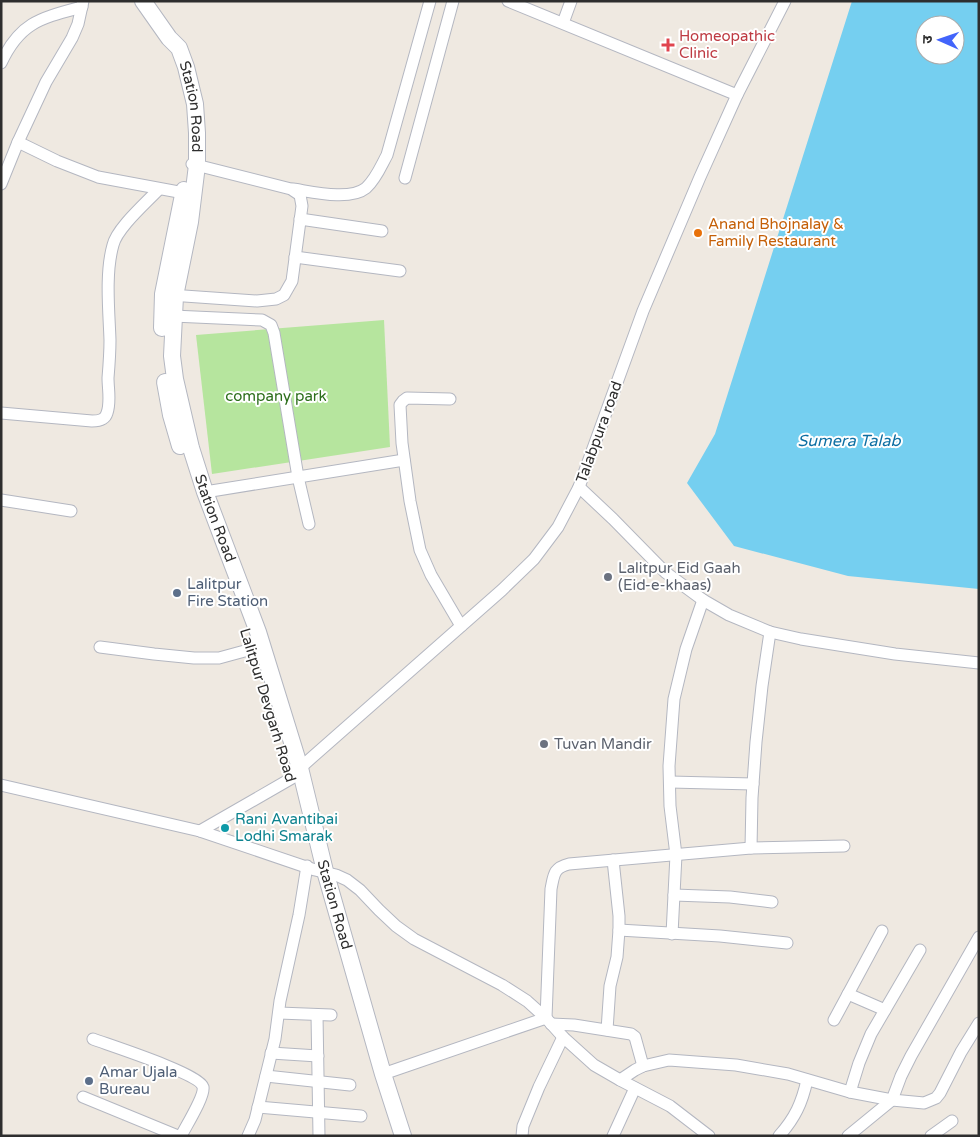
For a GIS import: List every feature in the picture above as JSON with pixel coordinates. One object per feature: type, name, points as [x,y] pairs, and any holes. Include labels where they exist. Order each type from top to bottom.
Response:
[{"type":"main road","name":"Lalitpur Devgarh Road","points":[[143,1],[169,38],[170,52],[176,66],[187,114],[193,164],[184,193],[161,362],[171,415],[194,493],[296,773],[335,949],[392,1136]]},
{"type":"main road","name":"Station Road","points":[[193,164],[190,222],[169,295],[173,316],[172,356],[175,379],[191,448],[205,492],[258,632],[296,773]]},
{"type":"main road","name":"Station Road","points":[[316,869],[403,1136]]},
{"type":"street","points":[[193,164],[291,189],[340,195],[354,193],[365,188],[376,176],[387,155],[430,1]]},
{"type":"street","points":[[405,178],[453,1]]},
{"type":"street","points":[[508,1],[534,6],[562,24],[738,95]]},
{"type":"street","points":[[562,24],[571,1]]},
{"type":"street","name":"Talabpura road","points":[[200,831],[296,773],[502,590],[534,559],[558,527],[579,487],[644,311],[700,177],[738,95],[786,1]]},
{"type":"street","points":[[1,63],[14,40],[26,28],[46,17],[82,4]]},
{"type":"street","points":[[1,184],[46,82],[72,38],[78,24],[82,4]]},
{"type":"street","points":[[18,142],[57,161],[98,177],[184,193]]},
{"type":"street","points":[[1,413],[92,421],[100,421],[104,418],[109,402],[110,342],[108,294],[113,243],[120,232],[159,189]]},
{"type":"street","points":[[169,295],[257,301],[276,299],[284,295],[292,281],[302,206],[300,196],[291,189]]},
{"type":"street","points":[[300,219],[382,231]]},
{"type":"street","points":[[295,257],[400,271]]},
{"type":"street","points":[[173,316],[262,320],[271,325],[274,333],[298,477],[309,524]]},
{"type":"street","points":[[450,399],[407,398],[400,405],[400,412],[404,460],[420,550],[432,575],[462,626]]},
{"type":"street","points":[[205,492],[404,460]]},
{"type":"street","points":[[579,487],[665,572],[703,600],[730,615],[770,632],[801,639],[895,654],[979,663]]},
{"type":"street","points":[[1,500],[71,512]]},
{"type":"street","points":[[672,934],[676,855],[670,806],[669,766],[674,699],[686,649],[703,600]]},
{"type":"street","points":[[751,848],[753,784],[762,686],[770,632]]},
{"type":"street","points":[[100,647],[194,658],[219,658],[252,649]]},
{"type":"street","points":[[670,782],[753,784]]},
{"type":"street","points":[[1,785],[200,831],[336,874],[360,890],[378,910],[414,939],[502,985],[527,1001],[594,1065],[670,1106],[709,1136]]},
{"type":"street","points":[[549,1021],[551,889],[555,871],[561,866],[751,848],[844,846]]},
{"type":"street","points":[[607,1030],[610,986],[617,956],[619,930],[613,860]]},
{"type":"street","points":[[257,1136],[248,1135],[266,1076],[299,915],[316,869]]},
{"type":"street","points":[[674,895],[730,897],[772,902]]},
{"type":"street","points":[[619,930],[720,936],[788,943]]},
{"type":"street","points":[[834,1020],[882,931]]},
{"type":"street","points":[[848,1136],[892,1100],[911,1056],[979,938]]},
{"type":"street","points":[[850,1092],[865,1048],[920,950]]},
{"type":"street","points":[[848,994],[885,1010]]},
{"type":"street","points":[[279,1013],[331,1015]]},
{"type":"street","points":[[317,1014],[319,1136]]},
{"type":"street","points":[[383,1074],[549,1021],[631,1034],[635,1037],[643,1066]]},
{"type":"street","points":[[620,1080],[643,1066],[669,1060],[736,1065],[788,1074],[850,1092],[892,1100],[924,1103],[936,1098],[940,1093],[961,1052],[979,1023]]},
{"type":"street","points":[[522,1136],[523,1126],[539,1087],[563,1037]]},
{"type":"street","points":[[83,1098],[179,1136],[202,1096],[203,1086],[193,1077],[93,1039]]},
{"type":"street","points":[[271,1053],[318,1056]]},
{"type":"street","points":[[266,1076],[350,1085]]},
{"type":"street","points":[[779,1136],[798,1110],[808,1080]]},
{"type":"street","points":[[613,1136],[635,1088]]},
{"type":"street","points":[[258,1107],[361,1116]]},
{"type":"street","points":[[932,1136],[952,1121]]},
{"type":"green space","name":"company park","points":[[384,320],[390,447],[212,474],[196,335]]},
{"type":"water","name":"Sumera Talab","points":[[852,1],[979,1],[979,589],[848,576],[734,546],[687,483],[715,434]]},
{"type":"place","name":"Homeopathic Clinic","points":[[668,45]]},
{"type":"place","name":"Anand Bhojnalay & Family Restaurant","points":[[698,233]]},
{"type":"place","name":"Lalitpur Eid Gaah (Eid-e-khaas)","points":[[608,577]]},
{"type":"place","name":"Lalitpur Fire Station","points":[[177,593]]},
{"type":"place","name":"Tuvan Mandir","points":[[544,744]]},
{"type":"place","name":"Rani Avantibai Lodhi Smarak","points":[[225,828]]},
{"type":"place","name":"Amar Ujala Bureau","points":[[89,1081]]}]
